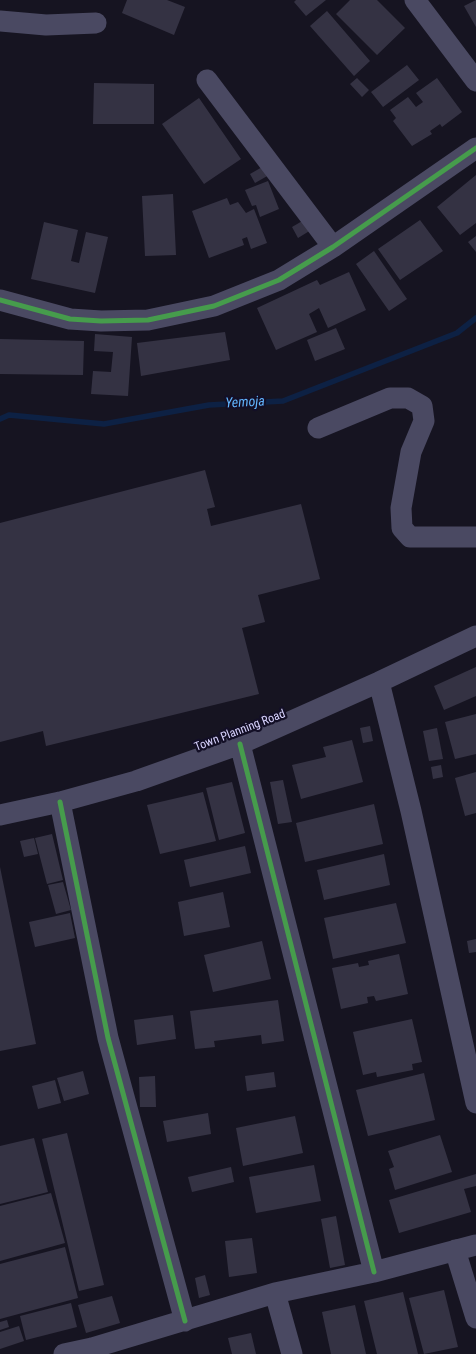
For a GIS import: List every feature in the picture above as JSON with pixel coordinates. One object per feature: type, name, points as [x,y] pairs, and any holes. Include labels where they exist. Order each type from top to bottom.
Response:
[{"type":"street","points":[[421,2],[476,81]]},
{"type":"street","points":[[0,21],[46,25],[96,23]]},
{"type":"street","points":[[207,80],[333,248]]},
{"type":"street","points":[[0,300],[70,319],[148,320],[214,306],[279,280],[333,248],[476,148]]},
{"type":"street","points":[[318,428],[390,398],[408,398],[422,406],[424,421],[411,452],[401,508],[402,528],[410,537],[476,537]]},
{"type":"street","name":"Town Planning Road","points":[[0,815],[60,802],[136,780],[240,744],[476,636]]},
{"type":"street","points":[[379,682],[411,811],[476,1103]]},
{"type":"street","points":[[240,744],[374,1272]]},
{"type":"street","points":[[60,802],[108,1038],[185,1321]]},
{"type":"street","points":[[64,1354],[93,1351],[275,1293],[374,1272],[476,1245]]},
{"type":"street","points":[[455,1250],[476,1318]]},
{"type":"street","points":[[275,1293],[292,1354]]},
{"type":"building","points":[[127,0],[167,0],[185,7],[174,35],[122,13]]},
{"type":"building","points":[[296,0],[326,0],[306,16],[294,2]]},
{"type":"building","points":[[350,0],[377,0],[405,28],[377,55],[336,14]]},
{"type":"building","points":[[476,0],[476,27],[464,6]]},
{"type":"building","points":[[327,11],[370,61],[354,76],[310,26]]},
{"type":"building","points":[[407,65],[419,80],[383,107],[371,92]]},
{"type":"building","points":[[357,78],[369,90],[362,97],[350,84]]},
{"type":"building","points":[[437,78],[462,112],[442,127],[440,124],[430,131],[432,134],[412,146],[393,121],[396,118],[390,110],[408,97],[416,107],[423,102],[416,93]]},
{"type":"building","points":[[94,83],[154,84],[154,124],[93,124]]},
{"type":"building","points":[[199,98],[241,159],[204,184],[162,124]]},
{"type":"building","points":[[264,166],[269,175],[255,183],[250,174]]},
{"type":"building","points":[[476,175],[476,223],[460,235],[437,207]]},
{"type":"building","points":[[268,181],[279,209],[260,217],[256,205],[252,206],[245,190]]},
{"type":"building","points":[[173,194],[176,255],[145,256],[142,196]]},
{"type":"building","points":[[227,198],[230,205],[238,202],[246,213],[254,209],[267,243],[251,249],[247,237],[242,239],[244,245],[209,258],[192,211]]},
{"type":"building","points":[[304,220],[311,230],[298,238],[292,227]]},
{"type":"building","points":[[420,220],[443,251],[400,280],[378,249]]},
{"type":"building","points":[[44,222],[78,230],[71,261],[79,263],[86,232],[108,237],[95,293],[31,279]]},
{"type":"building","points":[[476,236],[476,252],[468,242]]},
{"type":"building","points":[[374,251],[407,299],[389,311],[356,264]]},
{"type":"building","points":[[349,272],[366,310],[328,328],[319,308],[309,314],[317,332],[276,350],[257,308],[317,280],[320,285]]},
{"type":"building","points":[[336,328],[345,349],[315,361],[307,340]]},
{"type":"building","points":[[225,332],[230,360],[141,376],[137,343]]},
{"type":"building","points":[[95,334],[132,337],[128,396],[91,394],[93,371],[111,372],[113,352],[94,351]]},
{"type":"building","points":[[0,339],[84,341],[83,375],[0,374]]},
{"type":"building","points":[[205,470],[215,507],[207,509],[211,526],[301,504],[320,579],[258,595],[265,622],[242,628],[259,694],[46,746],[43,731],[0,742],[0,523]]},
{"type":"building","points":[[476,667],[476,696],[444,710],[434,686]]},
{"type":"building","points":[[476,714],[476,754],[455,759],[445,722]]},
{"type":"building","points":[[370,726],[373,741],[363,743],[360,728]]},
{"type":"building","points":[[437,728],[443,759],[429,761],[423,731]]},
{"type":"building","points":[[352,740],[363,782],[301,799],[292,765],[326,757],[323,747]]},
{"type":"building","points":[[441,765],[443,777],[433,779],[431,767]]},
{"type":"building","points":[[476,772],[476,813],[465,816],[455,778]]},
{"type":"building","points":[[283,780],[292,822],[278,824],[270,782]]},
{"type":"building","points":[[232,782],[245,833],[219,840],[206,788]]},
{"type":"building","points":[[203,792],[216,841],[160,854],[147,805]]},
{"type":"building","points":[[374,804],[383,844],[305,862],[296,823]]},
{"type":"building","points":[[52,834],[63,880],[47,884],[35,838]]},
{"type":"building","points":[[34,838],[38,854],[24,857],[20,841]]},
{"type":"building","points":[[245,846],[251,873],[190,887],[184,860]]},
{"type":"building","points":[[384,854],[390,885],[324,900],[317,870]]},
{"type":"building","points":[[0,867],[36,1044],[0,1051]]},
{"type":"building","points":[[63,882],[71,910],[56,914],[48,885]]},
{"type":"building","points":[[223,892],[230,927],[184,936],[178,902]]},
{"type":"building","points":[[396,903],[406,943],[333,959],[324,918]]},
{"type":"building","points":[[70,913],[75,938],[35,947],[29,922]]},
{"type":"building","points":[[476,939],[476,952],[469,953],[467,941]]},
{"type":"building","points":[[262,941],[271,979],[213,992],[204,955]]},
{"type":"building","points":[[399,954],[408,994],[376,1001],[374,996],[367,997],[368,1003],[341,1009],[332,968],[358,963],[359,967],[369,965],[368,961]]},
{"type":"building","points":[[278,1000],[284,1041],[262,1044],[261,1035],[214,1041],[215,1047],[195,1049],[190,1011]]},
{"type":"building","points":[[173,1015],[176,1039],[137,1045],[134,1020]]},
{"type":"building","points":[[412,1019],[422,1062],[412,1064],[413,1070],[377,1077],[376,1072],[363,1075],[353,1032]]},
{"type":"building","points":[[83,1071],[89,1094],[64,1101],[57,1078]]},
{"type":"building","points":[[274,1072],[276,1087],[247,1091],[245,1076]]},
{"type":"building","points":[[424,1073],[435,1120],[368,1136],[356,1090]]},
{"type":"building","points":[[155,1076],[156,1107],[140,1107],[139,1077]]},
{"type":"building","points":[[55,1080],[61,1103],[38,1109],[32,1086]]},
{"type":"building","points":[[208,1113],[211,1134],[167,1142],[163,1121]]},
{"type":"building","points":[[295,1116],[303,1153],[243,1166],[236,1128]]},
{"type":"building","points":[[67,1133],[104,1285],[79,1291],[42,1139]]},
{"type":"building","points":[[440,1135],[452,1172],[395,1190],[389,1169],[394,1167],[388,1151]]},
{"type":"building","points":[[34,1138],[48,1192],[0,1204],[0,1146]]},
{"type":"building","points":[[314,1165],[321,1201],[256,1213],[249,1177]]},
{"type":"building","points":[[231,1167],[234,1182],[192,1192],[188,1177]]},
{"type":"building","points":[[476,1174],[476,1186],[464,1189],[471,1212],[399,1233],[389,1200]]},
{"type":"building","points":[[51,1193],[65,1243],[0,1261],[0,1206]]},
{"type":"building","points":[[336,1216],[345,1265],[330,1268],[321,1219]]},
{"type":"building","points":[[252,1238],[257,1273],[229,1277],[225,1241]]},
{"type":"building","points":[[65,1247],[78,1298],[0,1319],[0,1264]]},
{"type":"building","points":[[205,1275],[210,1295],[199,1298],[195,1278]]},
{"type":"building","points":[[444,1290],[458,1347],[424,1354],[409,1298]]},
{"type":"building","points":[[403,1292],[418,1354],[377,1354],[364,1301]]},
{"type":"building","points":[[112,1296],[120,1323],[86,1333],[78,1305]]},
{"type":"building","points":[[71,1303],[77,1327],[26,1340],[20,1316]]},
{"type":"building","points":[[355,1305],[366,1354],[331,1354],[322,1312]]},
{"type":"building","points":[[7,1320],[9,1327],[0,1330],[0,1322]]},
{"type":"building","points":[[19,1326],[24,1341],[0,1349],[0,1332]]},
{"type":"building","points":[[251,1333],[256,1354],[232,1354],[228,1338]]},
{"type":"waterway","name":"Yemoja","points":[[0,419],[9,415],[104,424],[209,405],[283,401],[457,333],[476,318]]},
{"type":"cycle path","points":[[0,300],[70,319],[101,321],[148,320],[214,306],[279,280],[333,247],[476,148]]},
{"type":"cycle path","points":[[240,744],[374,1272]]},
{"type":"cycle path","points":[[60,802],[108,1038],[185,1321]]}]
